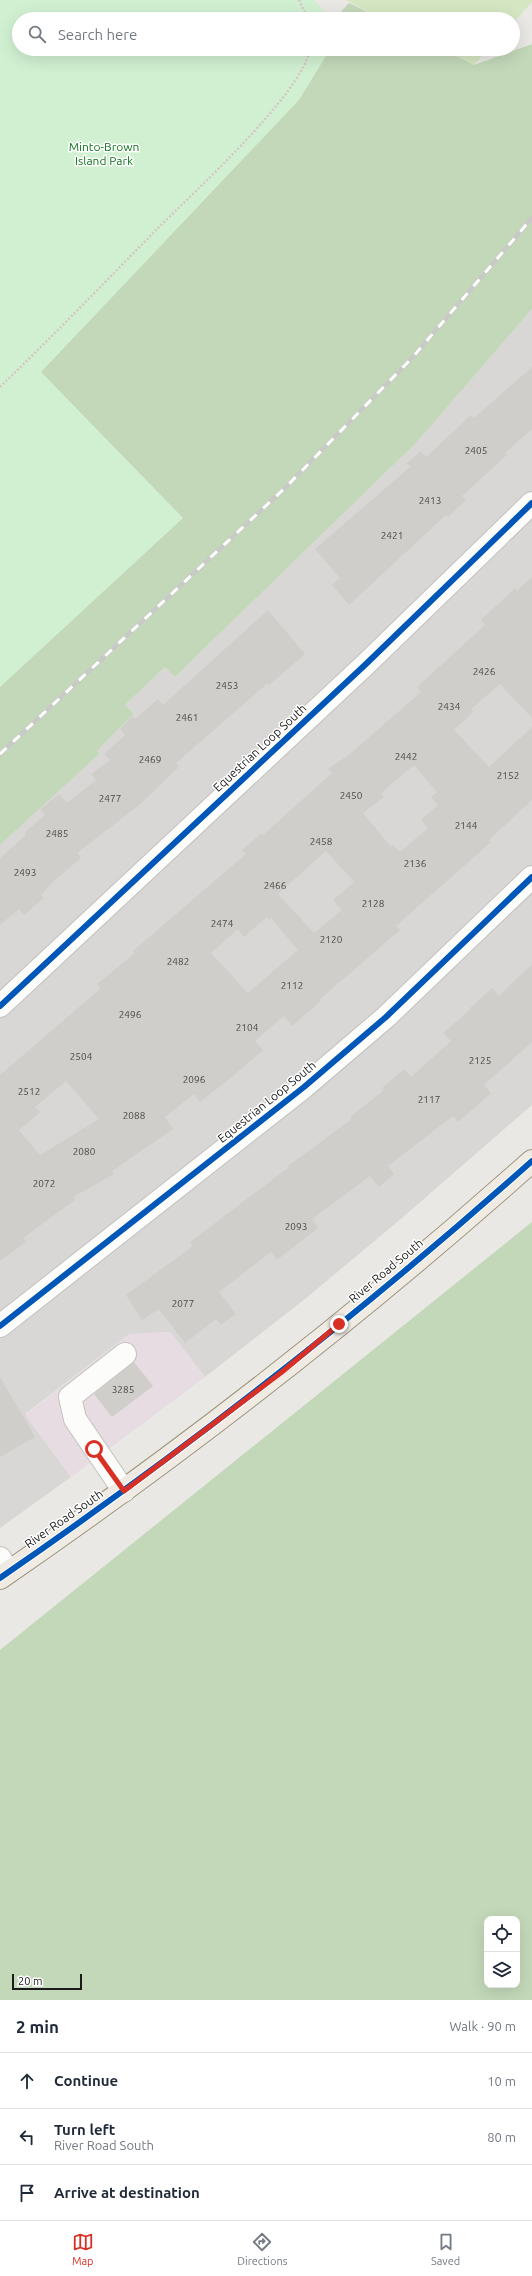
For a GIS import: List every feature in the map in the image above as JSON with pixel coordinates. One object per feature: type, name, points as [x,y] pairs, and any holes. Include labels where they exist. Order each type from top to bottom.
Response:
[{"type":"main road","name":"River Road South","points":[[3,1569],[124,1491],[282,1372],[532,1161]]},
{"type":"street","name":"Equestrian Loop South","points":[[0,1006],[361,670],[532,503]]},
{"type":"street","name":"Equestrian Loop South","points":[[0,1326],[304,1087],[386,1018],[532,877]]},
{"type":"street","points":[[124,1491],[75,1419],[70,1397],[125,1354]]},
{"type":"path","points":[[299,0],[305,12]]},
{"type":"path","points":[[0,387],[252,132],[287,94],[300,75],[308,56]]},
{"type":"shaded area","points":[[532,309],[532,1105],[402,1218],[305,1299],[205,1377],[170,1332],[129,1334],[25,1414],[71,1477],[0,1528],[0,845],[98,754],[97,751],[134,714],[125,705],[165,667],[175,677],[417,442]]},
{"type":"shaded area","points":[[170,1332],[205,1377],[71,1477],[25,1415],[129,1334]]},
{"type":"green space","name":"Minto-Brown Island Park","points":[[0,0],[314,0],[324,12],[12,12],[12,56],[326,56],[299,100],[41,372],[183,518],[0,687]]},
{"type":"green space","points":[[346,0],[532,0],[532,2],[520,15],[520,12],[368,12]]},
{"type":"green space","points":[[349,3],[367,12],[341,12]]},
{"type":"green space","points":[[532,44],[532,309],[417,442],[175,677],[165,667],[125,705],[134,714],[97,751],[99,754],[0,845],[0,357],[297,56],[456,56],[474,65],[499,56],[520,56],[520,48]]},
{"type":"green space","points":[[456,56],[482,56],[474,65]]},
{"type":"green space","points":[[532,1222],[532,2000],[0,2000],[0,1650]]},
{"type":"building","points":[[532,367],[532,429],[505,453],[507,455],[462,496],[466,500],[448,517],[446,515],[349,605],[332,585],[340,578],[315,549],[410,467],[407,463],[421,451],[426,457],[471,415],[474,418]]},
{"type":"building","points":[[532,577],[532,718],[500,684],[471,709],[473,712],[454,730],[489,767],[532,727],[532,800],[489,840],[491,842],[396,926],[400,930],[319,1000],[321,1001],[292,1026],[284,1016],[255,1041],[263,1050],[228,1080],[200,1102],[194,1094],[165,1117],[173,1129],[112,1171],[114,1174],[73,1197],[75,1200],[23,1238],[26,1242],[0,1261],[0,1075],[100,989],[97,984],[135,953],[133,951],[246,854],[242,850],[262,833],[263,835],[332,773],[328,769],[350,754],[421,692],[417,687],[485,625],[481,620],[515,588],[517,591]],"holes":[[[414,765],[437,792],[431,797],[438,805],[421,820],[428,828],[400,852],[393,845],[391,847],[363,813],[384,797],[381,793]],[[326,851],[354,882],[333,900],[342,910],[314,933],[278,894]],[[267,917],[269,920],[271,918],[298,950],[248,993],[211,953],[238,929],[244,937]],[[66,1081],[99,1119],[40,1155],[19,1130],[40,1112],[35,1107]]]},
{"type":"building","points":[[268,610],[305,654],[269,685],[268,683],[176,763],[179,767],[138,806],[77,853],[81,858],[56,879],[41,895],[44,898],[24,915],[19,909],[0,925],[0,858],[26,835],[24,833],[45,815],[41,809],[59,794],[67,803],[96,780],[91,774],[110,760],[104,754],[125,735],[120,729],[133,716],[135,719],[158,699],[163,705]]},
{"type":"building","points":[[532,964],[532,1042],[484,1085],[491,1093],[458,1122],[453,1116],[388,1166],[394,1174],[379,1187],[370,1176],[312,1219],[318,1228],[277,1260],[271,1252],[219,1292],[236,1314],[221,1325],[216,1319],[185,1343],[159,1309],[142,1320],[126,1295],[193,1246],[190,1242],[289,1167],[288,1166],[352,1119],[350,1117],[384,1090],[382,1088],[404,1069],[411,1077],[451,1041],[443,1033],[471,1009],[470,1008],[492,988],[499,996]]},
{"type":"building","points":[[134,1362],[153,1386],[112,1417],[94,1394]]},
{"type":"building","points":[[0,1377],[35,1437],[0,1457]]},
{"type":"railway","points":[[0,754],[286,487],[412,358],[532,218]]},
{"type":"cycle path","points":[[0,1006],[366,664],[532,503]]},
{"type":"cycle path","points":[[0,1326],[304,1087],[386,1017],[532,877]]},
{"type":"cycle path","points":[[0,1578],[138,1480],[273,1378],[469,1217],[532,1161]]},
{"type":"route","points":[[94,1449],[124,1491],[282,1372],[339,1324]]}]
